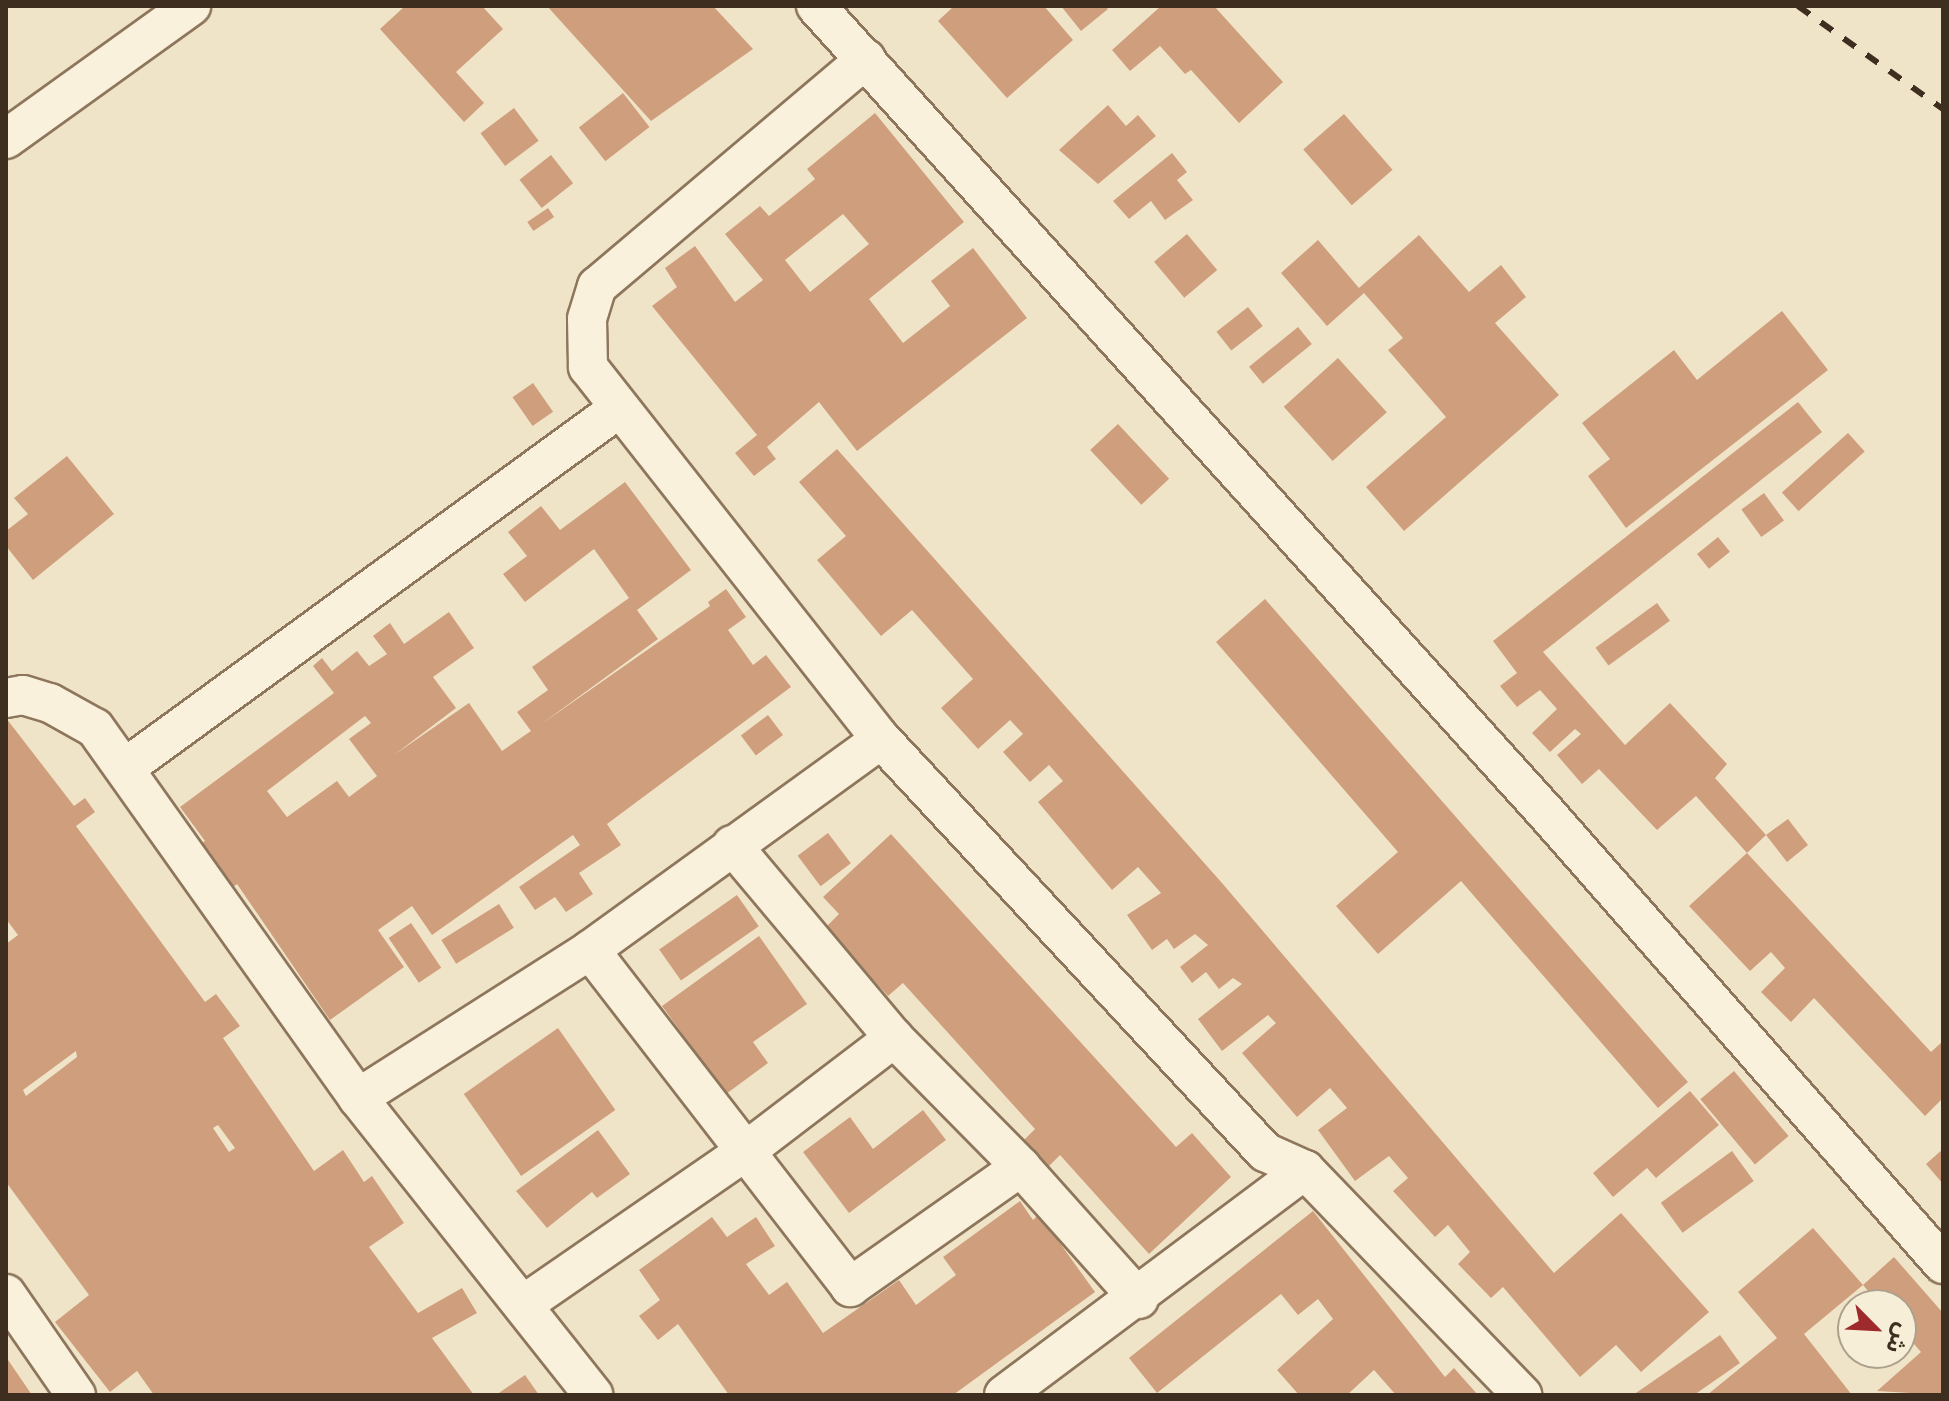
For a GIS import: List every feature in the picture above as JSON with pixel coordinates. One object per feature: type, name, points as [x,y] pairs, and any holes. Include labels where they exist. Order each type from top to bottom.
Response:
[{"type":"street","points":[[6,139],[191,6]]},
{"type":"street","points":[[816,6],[1548,815],[1943,1264]]},
{"type":"street","points":[[866,59],[597,286],[587,319],[588,367],[618,409],[881,739],[1265,1152],[1305,1170],[1522,1395]]},
{"type":"street","points":[[125,768],[618,409]]},
{"type":"street","points":[[6,698],[23,695],[76,713],[95,728],[358,1098],[593,1395]]},
{"type":"street","points":[[358,1098],[590,950],[881,739]]},
{"type":"street","points":[[732,845],[894,1038],[1021,1167],[1139,1299]]},
{"type":"street","points":[[590,950],[850,1287],[1021,1167]]},
{"type":"street","points":[[524,1304],[747,1150],[894,1038]]},
{"type":"street","points":[[1004,1395],[1139,1299],[1305,1170]]},
{"type":"street","points":[[6,1294],[76,1395]]},
{"type":"building","points":[[405,6],[482,6],[503,29],[456,72],[484,103],[464,122],[380,29]]},
{"type":"building","points":[[547,6],[713,6],[753,49],[651,121]]},
{"type":"building","points":[[954,6],[1044,6],[1073,40],[1007,98],[938,21]]},
{"type":"building","points":[[1061,6],[1105,6],[1108,9],[1081,31]]},
{"type":"building","points":[[1161,6],[1214,6],[1283,82],[1239,123],[1191,70],[1185,74],[1160,46],[1130,71],[1112,50]]},
{"type":"building","points":[[623,93],[649,127],[605,161],[579,127]]},
{"type":"building","points":[[1108,105],[1126,126],[1138,115],[1156,136],[1098,184],[1059,150]]},
{"type":"building","points":[[514,108],[539,141],[505,166],[480,133]]},
{"type":"building","points":[[875,113],[964,222],[869,299],[903,343],[950,306],[931,281],[973,248],[1027,318],[857,451],[819,402],[767,447],[776,459],[754,476],[735,453],[757,435],[652,306],[677,287],[665,268],[695,246],[735,302],[763,280],[725,234],[760,206],[769,216],[815,179],[807,169]],"holes":[[[843,214],[869,244],[810,292],[785,260]]]},
{"type":"building","points":[[1344,114],[1393,170],[1352,205],[1303,149]]},
{"type":"building","points":[[1172,153],[1187,172],[1177,180],[1193,200],[1165,220],[1151,201],[1129,219],[1113,201]]},
{"type":"building","points":[[551,155],[573,183],[542,208],[519,180]]},
{"type":"building","points":[[548,208],[554,217],[533,231],[527,222]]},
{"type":"building","points":[[1187,234],[1217,270],[1184,298],[1154,262]]},
{"type":"building","points":[[1419,235],[1469,292],[1501,265],[1526,297],[1495,323],[1559,395],[1404,531],[1366,487],[1446,417],[1388,350],[1403,338],[1364,293],[1327,326],[1281,273],[1318,240],[1359,288]]},
{"type":"building","points":[[1248,307],[1263,326],[1231,351],[1216,332]]},
{"type":"building","points":[[1782,311],[1828,370],[1626,528],[1588,476],[1610,459],[1582,423],[1674,350],[1697,380]]},
{"type":"building","points":[[1298,327],[1312,344],[1263,384],[1249,367]]},
{"type":"building","points":[[1338,358],[1387,412],[1333,461],[1284,407]]},
{"type":"building","points":[[533,383],[553,412],[533,426],[513,397]]},
{"type":"building","points":[[1798,402],[1822,432],[1543,652],[1625,745],[1670,703],[1727,764],[1715,778],[1766,835],[1747,853],[1696,796],[1657,830],[1599,769],[1582,784],[1557,755],[1581,734],[1575,729],[1550,752],[1532,733],[1557,709],[1540,690],[1517,707],[1500,686],[1517,673],[1493,641]]},
{"type":"building","points":[[1118,424],[1169,479],[1141,505],[1090,450]]},
{"type":"building","points":[[1848,433],[1865,452],[1799,511],[1782,493]]},
{"type":"building","points":[[837,449],[1222,883],[1554,1273],[1621,1213],[1709,1312],[1641,1372],[1616,1345],[1580,1377],[1503,1287],[1491,1298],[1458,1264],[1470,1252],[1448,1225],[1435,1237],[1393,1191],[1408,1178],[1389,1156],[1355,1181],[1318,1130],[1347,1108],[1330,1088],[1297,1117],[1242,1053],[1276,1023],[1268,1015],[1222,1051],[1198,1019],[1242,984],[1233,978],[1219,989],[1206,972],[1192,983],[1180,967],[1208,945],[1195,934],[1174,949],[1167,939],[1152,950],[1127,915],[1161,893],[1138,867],[1112,890],[1038,802],[1063,781],[1049,765],[1030,782],[1003,752],[1023,734],[1010,720],[978,749],[941,708],[973,679],[912,610],[881,636],[817,560],[846,536],[799,482]]},
{"type":"building","points":[[67,456],[114,514],[33,580],[6,546],[6,531],[28,514],[14,498]]},
{"type":"building","points":[[625,482],[691,570],[637,610],[658,639],[540,725],[710,606],[708,602],[726,589],[746,617],[728,630],[753,665],[766,655],[791,687],[607,824],[621,845],[579,873],[593,894],[566,912],[555,897],[535,910],[519,887],[580,845],[573,835],[432,935],[412,906],[378,930],[404,967],[330,1020],[237,884],[227,892],[193,850],[205,841],[180,807],[334,693],[313,666],[322,658],[332,671],[357,651],[369,666],[387,654],[373,636],[390,623],[404,644],[449,612],[474,648],[433,677],[456,708],[394,755],[469,703],[502,751],[531,731],[517,712],[548,690],[532,667],[629,598],[594,549],[525,602],[503,574],[527,556],[508,532],[541,506],[560,530]],"holes":[[[365,716],[371,723],[349,739],[377,776],[349,797],[337,781],[287,817],[267,791]]]},
{"type":"building","points":[[1764,493],[1784,521],[1761,537],[1741,509]]},
{"type":"building","points":[[1718,537],[1730,552],[1709,569],[1697,554]]},
{"type":"building","points":[[1265,599],[1688,1082],[1658,1108],[1461,881],[1378,954],[1336,906],[1398,852],[1216,642]]},
{"type":"building","points":[[1657,603],[1670,621],[1608,665],[1596,648]]},
{"type":"building","points":[[768,715],[783,735],[756,755],[741,735]]},
{"type":"building","points":[[6,718],[74,806],[85,798],[95,812],[76,826],[205,1002],[216,994],[240,1026],[223,1038],[314,1171],[343,1150],[364,1182],[372,1176],[404,1223],[369,1247],[418,1313],[462,1288],[477,1313],[432,1338],[474,1395],[154,1395],[137,1371],[110,1392],[55,1322],[89,1295],[6,1182],[6,944],[18,935],[6,919]],"holes":[[[76,1051],[77,1057],[26,1096],[23,1090]],[[218,1125],[235,1148],[229,1152],[213,1128]]]},
{"type":"building","points":[[1788,819],[1808,845],[1787,862],[1766,835]]},
{"type":"building","points":[[828,833],[851,863],[821,886],[798,856]]},
{"type":"building","points":[[891,834],[1176,1147],[1192,1133],[1231,1177],[1149,1254],[1060,1155],[1046,1169],[1021,1143],[1035,1129],[903,983],[888,996],[825,928],[839,914],[823,897]]},
{"type":"building","points":[[1747,853],[1931,1052],[1943,1041],[1943,1098],[1925,1116],[1814,998],[1791,1022],[1761,992],[1785,968],[1771,952],[1750,971],[1689,906]]},
{"type":"building","points":[[737,895],[759,926],[681,981],[659,949]]},
{"type":"building","points":[[499,904],[514,928],[456,964],[441,940]]},
{"type":"building","points":[[411,923],[441,968],[419,983],[389,938]]},
{"type":"building","points":[[759,936],[807,1004],[753,1042],[768,1063],[726,1094],[662,1006]]},
{"type":"building","points":[[558,1028],[615,1110],[521,1176],[464,1094]]},
{"type":"building","points":[[1734,1071],[1789,1136],[1755,1164],[1700,1099]]},
{"type":"building","points":[[1690,1091],[1719,1125],[1656,1178],[1647,1168],[1613,1197],[1593,1173]]},
{"type":"building","points":[[923,1110],[946,1140],[849,1213],[803,1152],[850,1117],[873,1149]]},
{"type":"building","points":[[598,1130],[630,1174],[597,1198],[592,1192],[547,1228],[516,1191]]},
{"type":"building","points":[[1943,1149],[1943,1184],[1926,1164]]},
{"type":"building","points":[[1732,1151],[1754,1181],[1683,1233],[1661,1203]]},
{"type":"building","points":[[1020,1201],[1033,1220],[1039,1214],[1095,1292],[953,1395],[729,1395],[678,1324],[658,1340],[639,1316],[660,1300],[639,1270],[712,1217],[727,1237],[756,1217],[775,1246],[746,1264],[769,1295],[787,1282],[823,1333],[899,1280],[916,1305],[956,1275],[943,1257]]},
{"type":"building","points":[[1313,1211],[1445,1377],[1454,1368],[1478,1395],[1396,1395],[1374,1370],[1347,1395],[1299,1395],[1277,1370],[1333,1319],[1318,1299],[1298,1315],[1281,1294],[1157,1393],[1129,1358]]},
{"type":"building","points":[[1813,1228],[1863,1285],[1858,1289],[1837,1289],[1837,1307],[1804,1334],[1852,1395],[1707,1395],[1777,1338],[1738,1292]]},
{"type":"building","points":[[1894,1257],[1943,1313],[1943,1395],[1877,1391],[1902,1369],[1917,1369],[1917,1356],[1921,1352],[1917,1347],[1917,1289],[1866,1289],[1863,1285]]},
{"type":"building","points":[[1720,1335],[1740,1363],[1694,1395],[1633,1395]]},
{"type":"building","points":[[6,1357],[32,1395],[6,1395]]},
{"type":"building","points":[[525,1375],[539,1395],[496,1395]]},
{"type":"railway","points":[[1798,6],[1943,109]]}]
